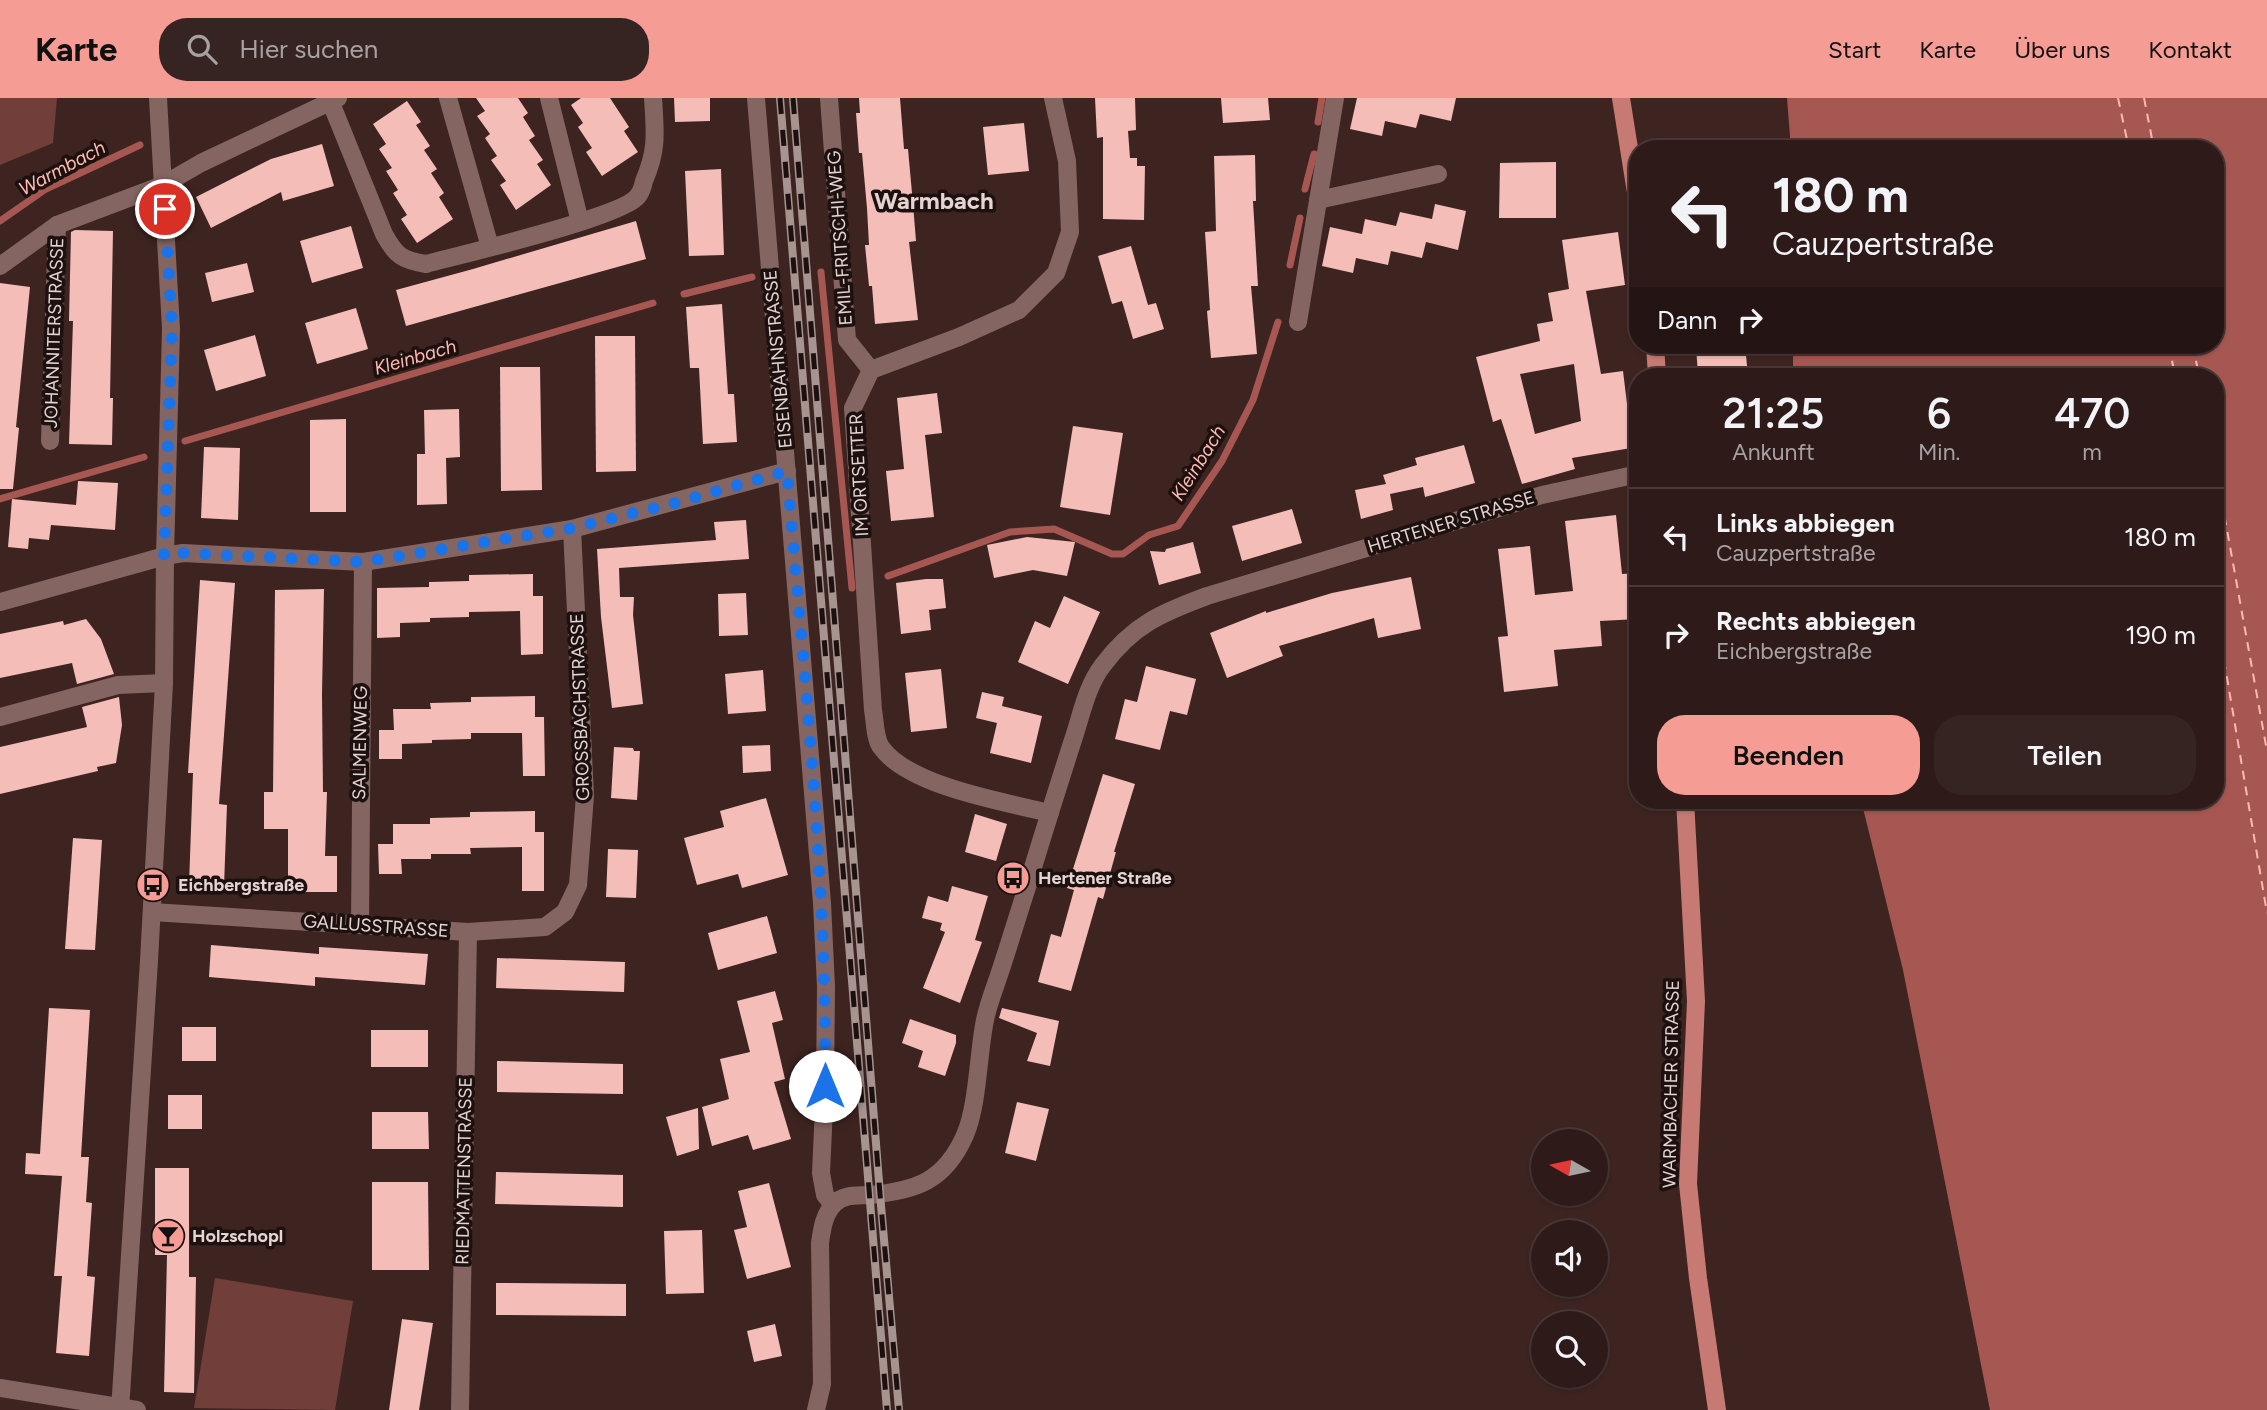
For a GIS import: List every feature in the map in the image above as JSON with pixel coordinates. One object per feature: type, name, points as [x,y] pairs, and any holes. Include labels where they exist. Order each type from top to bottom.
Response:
[{"type":"main road","points":[[1621,98],[1629,148]]},
{"type":"main road","name":"WARMBACHER STRASSE","points":[[1685,809],[1696,1001],[1688,1184],[1717,1410]]},
{"type":"street","points":[[0,1388],[126,1409],[164,683],[164,556],[172,329],[158,98]]},
{"type":"street","points":[[448,98],[490,247]]},
{"type":"street","points":[[549,98],[580,222]]},
{"type":"street","points":[[332,99],[393,251],[407,261],[426,264],[580,222],[638,198],[656,144],[653,98]]},
{"type":"street","name":"EISENBAHNSTRASSE","points":[[756,98],[823,917],[826,999],[821,1172],[825,1195],[833,1205]]},
{"type":"street","name":"EMIL-FRITSCHI-WEG","points":[[829,98],[847,340],[871,370]]},
{"type":"street","points":[[871,370],[959,337],[1019,310],[1056,272],[1070,232],[1067,161],[1053,98]]},
{"type":"street","points":[[1298,322],[1335,98]]},
{"type":"street","name":"JOHANNITERSTRASSE","points":[[0,266],[57,225],[163,185],[201,163],[332,99]]},
{"type":"street","points":[[1318,200],[1438,174]]},
{"type":"street","name":"JOHANNITERSTRASSE","points":[[50,440],[57,225]]},
{"type":"street","name":"IM ORTSETTER","points":[[871,370],[853,408],[873,710],[880,746],[904,769],[955,789],[1049,813]]},
{"type":"street","points":[[0,602],[183,553],[363,562],[572,528],[675,503],[787,471]]},
{"type":"street","name":"HERTENER STRASSE","points":[[833,1205],[851,1196],[900,1191],[919,1186],[933,1178],[949,1163],[959,1147],[970,1117],[985,1019],[1049,813],[1090,686],[1120,644],[1143,623],[1207,596],[1542,495],[1629,476]]},
{"type":"street","name":"GROSSBACHSTRASSE","points":[[572,528],[585,796],[578,884]]},
{"type":"street","name":"SALMENWEG","points":[[360,924],[363,562]]},
{"type":"street","points":[[0,717],[118,685],[164,683]]},
{"type":"street","name":"GALLUSSTRASSE","points":[[152,912],[468,932],[545,927],[565,912],[578,884]]},
{"type":"street","name":"RIEDMATTENSTRASSE","points":[[460,1410],[468,932]]},
{"type":"street","points":[[816,1410],[822,1384],[820,1243],[822,1226],[833,1205]]},
{"type":"shaded area","points":[[0,98],[57,98],[53,143],[0,165]]},
{"type":"shaded area","points":[[1787,98],[2267,98],[2267,1410],[1990,1410],[1903,970],[1863,809],[2224,809],[2224,368],[1793,368],[1793,354],[2224,354],[2224,140],[1790,140]]},
{"type":"shaded area","points":[[215,1278],[353,1301],[335,1410],[194,1408]]},
{"type":"building","points":[[476,98],[518,98],[528,113],[523,117],[535,136],[529,140],[543,160],[537,164],[551,185],[516,210],[500,185],[506,181],[491,160],[497,156],[485,138],[490,134],[477,116],[485,111]]},
{"type":"building","points":[[581,98],[610,98],[629,127],[624,131],[638,152],[602,176],[586,152],[592,148],[578,127],[583,123],[571,105]]},
{"type":"building","points":[[674,98],[710,98],[710,121],[675,122]]},
{"type":"building","points":[[859,98],[900,98],[904,149],[908,149],[916,241],[909,242],[918,320],[875,324],[865,245],[869,245],[856,113],[860,113]]},
{"type":"building","points":[[1095,98],[1135,98],[1136,130],[1128,131],[1130,158],[1137,158],[1137,166],[1145,166],[1144,220],[1103,219],[1103,137],[1097,138]]},
{"type":"building","points":[[1221,98],[1268,98],[1270,120],[1223,123]]},
{"type":"building","points":[[1357,98],[1456,98],[1451,121],[1420,114],[1416,128],[1385,121],[1382,136],[1350,129]]},
{"type":"building","points":[[407,101],[421,122],[416,125],[430,146],[424,150],[437,169],[431,173],[444,193],[439,197],[453,219],[417,243],[401,219],[407,215],[393,193],[398,190],[386,171],[392,168],[379,149],[386,144],[373,124]]},
{"type":"building","points":[[1024,123],[1029,171],[988,175],[983,127]]},
{"type":"building","points":[[322,144],[334,186],[283,201],[281,192],[211,228],[196,197],[271,159]]},
{"type":"building","points":[[1255,155],[1256,201],[1253,201],[1258,286],[1251,286],[1257,354],[1211,358],[1205,232],[1216,231],[1214,156]]},
{"type":"building","points":[[1556,162],[1556,218],[1499,218],[1500,163]]},
{"type":"building","points":[[721,169],[724,255],[689,256],[685,171]]},
{"type":"building","points":[[1435,204],[1466,211],[1458,250],[1426,242],[1422,258],[1391,251],[1388,265],[1356,258],[1353,273],[1322,266],[1330,227],[1362,234],[1365,219],[1396,226],[1400,212],[1432,219]]},
{"type":"building","points":[[636,221],[646,259],[406,326],[396,290]]},
{"type":"building","points":[[351,226],[363,268],[312,283],[300,241]]},
{"type":"building","points":[[113,231],[110,398],[113,398],[112,445],[69,444],[73,321],[69,321],[71,232]]},
{"type":"building","points":[[1618,232],[1625,285],[1586,291],[1601,374],[1623,371],[1629,412],[1629,448],[1572,458],[1575,469],[1522,484],[1501,419],[1493,422],[1476,357],[1540,341],[1537,324],[1553,321],[1548,293],[1569,289],[1562,240]],"holes":[[[1574,364],[1581,421],[1535,434],[1520,374]]]},
{"type":"building","points":[[1131,246],[1148,305],[1156,303],[1164,329],[1133,339],[1122,301],[1112,304],[1098,256]]},
{"type":"building","points":[[247,263],[254,292],[212,302],[205,273]]},
{"type":"building","points":[[0,283],[30,287],[16,427],[19,428],[13,489],[0,489]]},
{"type":"building","points":[[722,304],[728,394],[734,394],[737,442],[703,444],[699,368],[690,368],[686,307]]},
{"type":"building","points":[[356,308],[368,349],[317,364],[305,323]]},
{"type":"building","points":[[255,335],[266,376],[216,391],[204,350]]},
{"type":"building","points":[[595,336],[635,336],[636,471],[596,472]]},
{"type":"building","points":[[1697,354],[1746,354],[1747,368],[1697,368]]},
{"type":"building","points":[[500,367],[540,367],[542,490],[501,491]]},
{"type":"building","points":[[937,393],[942,433],[925,435],[934,517],[891,521],[886,471],[904,469],[897,398]]},
{"type":"building","points":[[459,409],[460,457],[446,458],[447,504],[417,505],[417,454],[425,454],[424,410]]},
{"type":"building","points":[[346,419],[346,512],[310,512],[310,420]]},
{"type":"building","points":[[1073,426],[1123,433],[1110,515],[1060,507]]},
{"type":"building","points":[[1464,445],[1475,483],[1425,497],[1423,487],[1390,494],[1393,510],[1361,519],[1355,490],[1386,484],[1383,475],[1417,465],[1415,458]]},
{"type":"building","points":[[204,447],[240,448],[238,520],[201,518]]},
{"type":"building","points":[[78,481],[118,483],[115,530],[51,525],[49,540],[29,538],[28,549],[8,547],[12,499],[76,505]]},
{"type":"building","points":[[1292,509],[1302,543],[1242,561],[1232,526]]},
{"type":"building","points":[[1616,515],[1622,574],[1629,574],[1629,619],[1600,621],[1602,646],[1554,650],[1558,686],[1504,692],[1498,637],[1508,636],[1498,549],[1530,546],[1535,595],[1573,591],[1565,521]]},
{"type":"building","points":[[746,520],[749,559],[619,568],[620,597],[634,597],[633,615],[643,704],[612,708],[601,617],[597,549],[716,540],[714,522]]},
{"type":"building","points":[[1027,537],[1075,542],[1067,576],[1033,570],[994,578],[987,545]]},
{"type":"building","points":[[1193,542],[1201,573],[1159,585],[1150,551],[1165,552],[1166,549]]},
{"type":"building","points":[[533,574],[533,596],[543,596],[543,654],[521,655],[520,611],[469,612],[469,617],[430,618],[430,622],[400,623],[400,637],[377,638],[377,588],[429,587],[429,582],[469,581],[469,575]]},
{"type":"building","points":[[1411,577],[1421,629],[1378,638],[1374,618],[1279,646],[1283,656],[1227,678],[1210,633],[1266,611],[1332,593]]},
{"type":"building","points":[[943,579],[946,608],[929,610],[931,630],[901,634],[896,583]]},
{"type":"building","points":[[200,580],[235,583],[219,804],[227,805],[224,886],[189,885],[193,773],[188,773]]},
{"type":"building","points":[[324,589],[322,694],[323,792],[327,792],[325,856],[337,856],[337,892],[288,892],[288,829],[264,829],[264,792],[273,792],[275,590]]},
{"type":"building","points":[[746,593],[748,635],[719,636],[718,594]]},
{"type":"building","points":[[1064,596],[1100,612],[1068,684],[1018,662],[1035,621],[1050,628]]},
{"type":"building","points":[[86,619],[101,639],[114,674],[77,684],[72,663],[0,678],[0,634],[63,621],[64,625]]},
{"type":"building","points":[[1146,666],[1196,679],[1187,715],[1170,711],[1160,750],[1115,739],[1125,699],[1137,702]]},
{"type":"building","points":[[941,669],[947,728],[911,732],[905,673]]},
{"type":"building","points":[[763,670],[766,711],[728,714],[725,674]]},
{"type":"building","points":[[982,692],[1004,697],[1002,706],[1042,716],[1031,763],[990,753],[997,723],[976,718]]},
{"type":"building","points":[[535,696],[535,717],[544,717],[545,776],[523,776],[522,733],[471,733],[471,739],[402,744],[402,759],[379,759],[379,730],[394,730],[393,709],[431,709],[430,703],[471,702],[471,697]]},
{"type":"building","points":[[119,697],[122,725],[116,763],[97,767],[98,771],[0,794],[0,747],[87,727],[82,707]]},
{"type":"building","points":[[770,745],[771,771],[743,773],[742,746]]},
{"type":"building","points":[[614,747],[640,751],[637,800],[611,798]]},
{"type":"building","points":[[1103,774],[1135,784],[1103,899],[1098,897],[1071,991],[1038,982],[1051,934],[1061,937],[1074,890],[1067,888]]},
{"type":"building","points":[[766,798],[788,875],[742,888],[738,874],[697,885],[684,838],[724,827],[720,811]]},
{"type":"building","points":[[535,811],[535,832],[544,832],[544,891],[522,891],[522,847],[470,848],[471,854],[431,854],[431,859],[401,859],[402,874],[379,874],[378,844],[393,844],[393,824],[430,824],[430,818],[470,817],[470,812]]},
{"type":"building","points":[[975,814],[1007,824],[996,861],[965,852]]},
{"type":"building","points":[[73,838],[102,840],[95,950],[65,949]]},
{"type":"building","points":[[608,849],[638,850],[636,898],[606,897]]},
{"type":"building","points":[[952,886],[988,896],[975,940],[982,942],[960,1003],[923,988],[945,932],[940,930],[942,923],[922,918],[928,896],[948,902]]},
{"type":"building","points":[[767,916],[777,953],[718,970],[708,933]]},
{"type":"building","points":[[211,945],[319,954],[319,947],[428,954],[425,985],[315,977],[315,986],[209,977]]},
{"type":"building","points":[[497,958],[625,962],[624,992],[496,988]]},
{"type":"building","points":[[775,991],[783,1020],[772,1023],[785,1079],[774,1082],[791,1139],[753,1150],[748,1135],[712,1146],[702,1107],[729,1099],[720,1059],[750,1052],[737,1001]]},
{"type":"building","points":[[49,1008],[90,1010],[81,1157],[89,1157],[86,1202],[92,1203],[87,1276],[95,1277],[89,1356],[56,1353],[62,1276],[54,1276],[62,1176],[25,1174],[26,1153],[40,1154]]},
{"type":"building","points":[[1002,1008],[1059,1021],[1050,1066],[1027,1061],[1037,1033],[999,1018]]},
{"type":"building","points":[[910,1019],[956,1035],[945,1076],[918,1067],[923,1051],[902,1043]]},
{"type":"building","points":[[182,1027],[216,1027],[216,1061],[182,1061]]},
{"type":"building","points":[[371,1030],[428,1030],[428,1067],[371,1067]]},
{"type":"building","points":[[497,1061],[623,1064],[623,1094],[497,1092]]},
{"type":"building","points":[[168,1095],[202,1095],[202,1129],[168,1129]]},
{"type":"building","points":[[1017,1102],[1049,1109],[1036,1161],[1005,1153]]},
{"type":"building","points":[[698,1108],[699,1149],[677,1156],[666,1117]]},
{"type":"building","points":[[372,1112],[428,1112],[429,1149],[372,1149]]},
{"type":"building","points":[[155,1168],[189,1168],[189,1277],[196,1277],[194,1393],[164,1392],[167,1255],[155,1255]]},
{"type":"building","points":[[496,1172],[623,1175],[623,1207],[495,1204]]},
{"type":"building","points":[[372,1182],[428,1182],[429,1270],[372,1270]]},
{"type":"building","points":[[769,1183],[791,1267],[747,1279],[734,1230],[747,1227],[738,1191]]},
{"type":"building","points":[[702,1230],[704,1293],[666,1294],[664,1231]]},
{"type":"building","points":[[496,1283],[626,1284],[626,1316],[496,1315]]},
{"type":"building","points":[[402,1319],[433,1323],[419,1410],[389,1410]]},
{"type":"building","points":[[775,1324],[782,1356],[754,1362],[747,1331]]},
{"type":"waterway","points":[[1318,122],[1322,98]]},
{"type":"waterway","name":"Warmbach","points":[[0,221],[46,189],[140,145]]},
{"type":"waterway","points":[[1305,189],[1314,154]]},
{"type":"waterway","points":[[1290,265],[1300,218]]},
{"type":"waterway","name":"Kleinbach","points":[[821,272],[852,588]]},
{"type":"waterway","name":"Kleinbach","points":[[684,294],[752,277]]},
{"type":"waterway","name":"Kleinbach","points":[[185,441],[653,303]]},
{"type":"waterway","name":"Kleinbach","points":[[888,576],[1010,532],[1054,529],[1112,554],[1123,554],[1149,535],[1178,526],[1222,461],[1253,400],[1278,322]]},
{"type":"waterway","name":"Kleinbach","points":[[0,499],[144,457]]},
{"type":"ferry route","points":[[2118,98],[2127,140]]},
{"type":"ferry route","points":[[2144,98],[2152,140]]},
{"type":"ferry route","points":[[2171,354],[2173,368]]},
{"type":"ferry route","points":[[2195,354],[2197,368]]},
{"type":"ferry route","points":[[2224,513],[2267,751]]},
{"type":"ferry route","points":[[2224,660],[2267,913]]},
{"type":"railway","points":[[780,98],[887,1410]]},
{"type":"railway","points":[[793,98],[899,1410]]},
{"type":"place","name":"Hertener Straße","points":[[1013,878]]},
{"type":"place","name":"Eichbergstraße","points":[[153,885]]},
{"type":"place","name":"Holzschopl","points":[[168,1236]]},
{"type":"district","name":"Warmbach","points":[[934,200]]},
{"type":"route","points":[[165,209],[172,329],[164,556],[183,553],[363,562],[572,528],[675,503],[787,471],[822,903],[826,987],[825,1086]]}]
